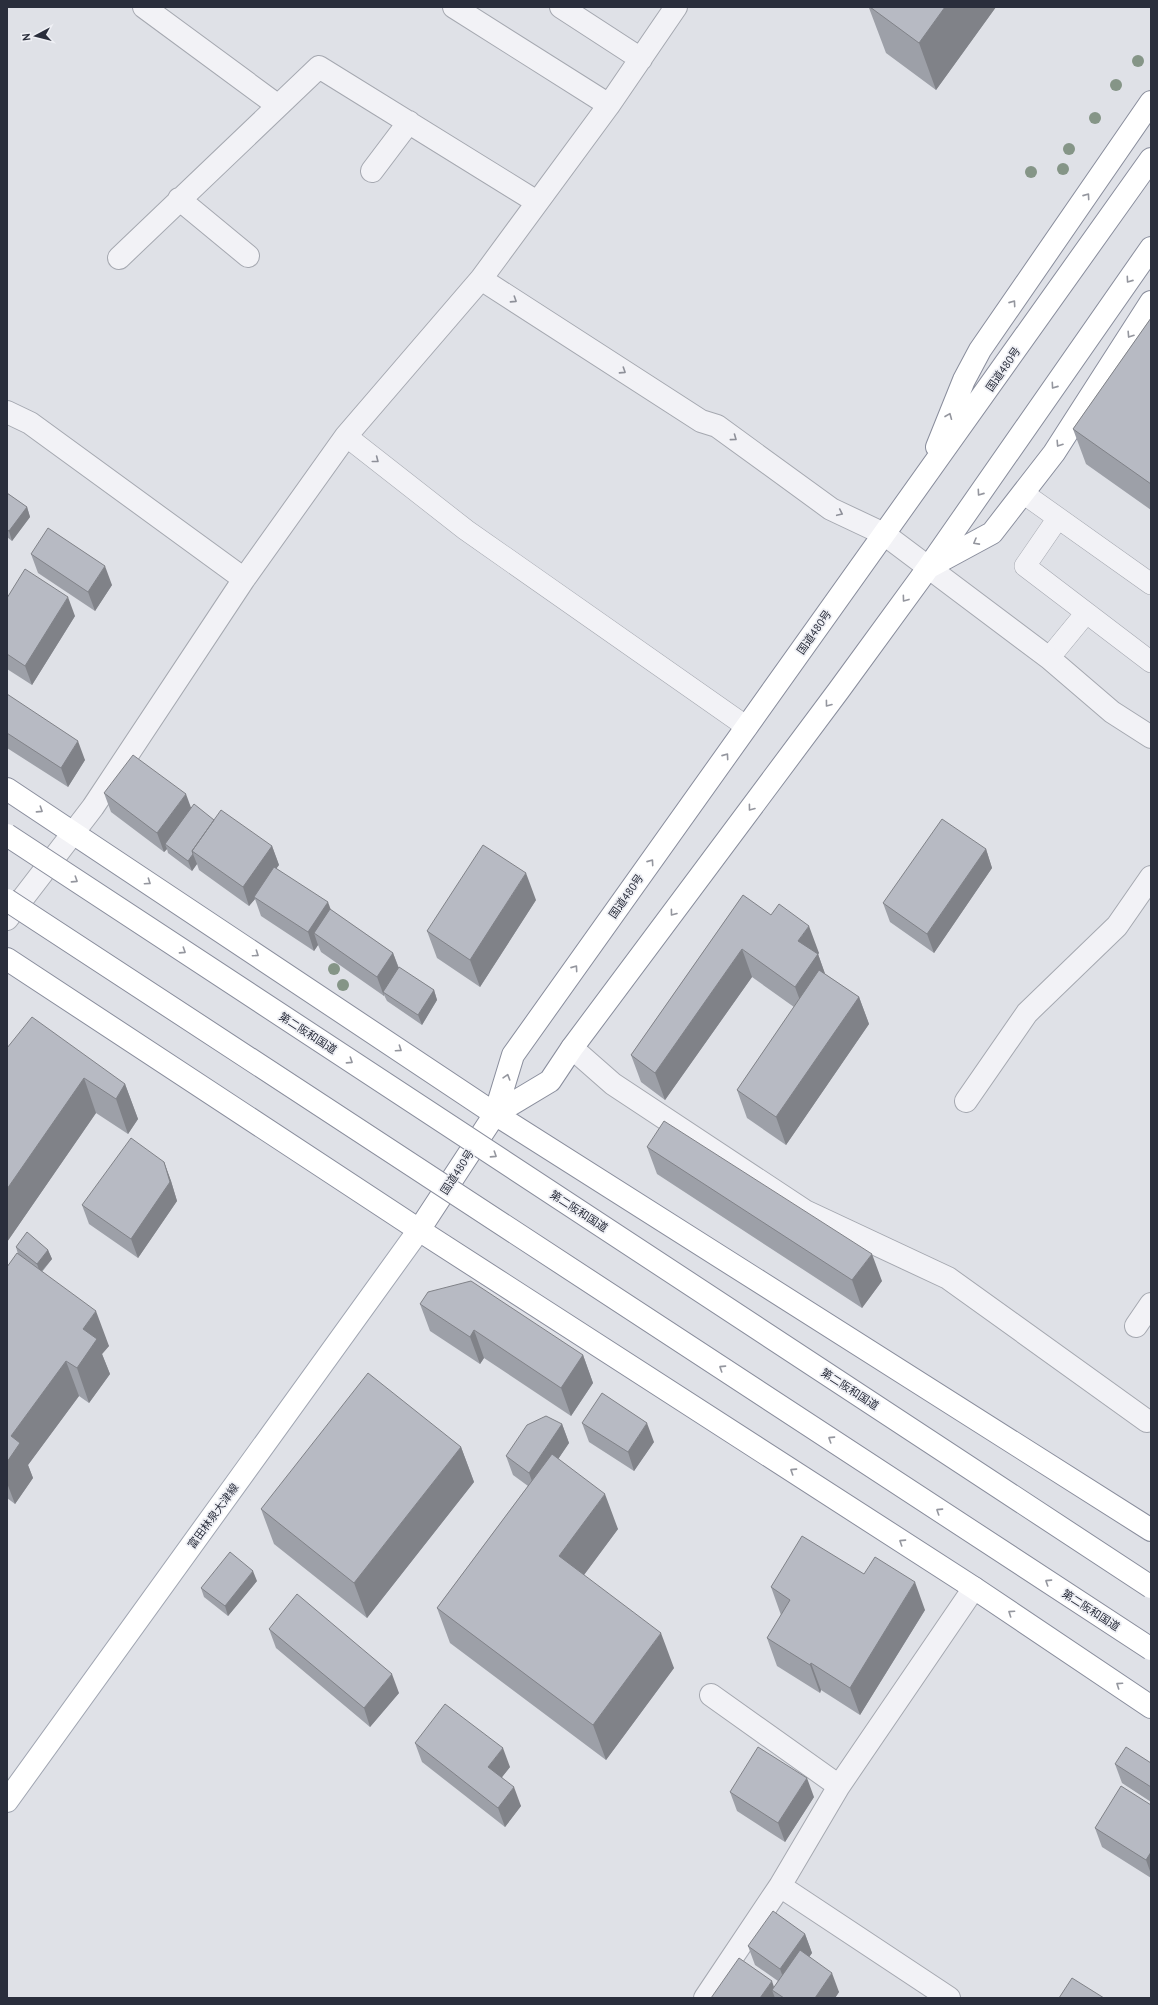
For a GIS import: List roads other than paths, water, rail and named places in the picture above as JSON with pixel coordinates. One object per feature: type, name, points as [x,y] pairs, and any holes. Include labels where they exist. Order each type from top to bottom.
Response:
[{"type":"main road","points":[[924,478],[964,380],[980,350],[1151,102]]},
{"type":"main road","name":"国道480号","points":[[419,1230],[495,1114],[514,1055],[1151,160]]},
{"type":"main road","name":"国道480号","points":[[495,1114],[550,1081],[572,1048],[928,568],[1151,248]]},
{"type":"main road","points":[[928,568],[992,533],[1054,453],[1151,302]]},
{"type":"main road","points":[[7,789],[74,832],[495,1114],[1151,1530]]},
{"type":"main road","name":"第二阪和国道","points":[[7,835],[1151,1587]]},
{"type":"main road","name":"第二阪和国道","points":[[7,900],[1151,1649]]},
{"type":"main road","points":[[7,959],[419,1230],[974,1588],[1151,1707]]},
{"type":"main road","name":"富田林泉大津線","points":[[7,1801],[419,1230]]},
{"type":"street","points":[[144,7],[277,105]]},
{"type":"street","points":[[454,7],[609,105]]},
{"type":"street","points":[[561,7],[640,58]]},
{"type":"street","points":[[7,919],[93,807],[244,579],[346,436],[481,279],[609,105],[676,7]]},
{"type":"street","points":[[119,258],[277,105],[319,67],[537,202]]},
{"type":"street","points":[[372,171],[409,122]]},
{"type":"street","points":[[179,200],[248,256]]},
{"type":"street","points":[[481,279],[701,420],[717,426],[831,509],[884,534],[928,568],[970,597],[1049,658],[1112,712],[1151,737]]},
{"type":"street","points":[[7,412],[30,423],[244,579]]},
{"type":"street","points":[[966,1101],[1027,1013],[1116,926],[1151,877]]},
{"type":"street","points":[[572,1048],[613,1084],[805,1212],[948,1278],[1147,1421]]},
{"type":"street","points":[[1136,1326],[1151,1304]]},
{"type":"street","points":[[705,1998],[780,1886],[839,1786],[974,1588]]},
{"type":"street","points":[[711,1695],[839,1786]]},
{"type":"street","points":[[780,1886],[949,1998]]},
{"type":"lane","points":[[346,436],[488,545],[746,727]]},
{"type":"lane","points":[[1023,493],[1151,584]]},
{"type":"lane","points":[[1058,518],[1025,566],[1151,662]]},
{"type":"lane","points":[[1049,658],[1086,613]]}]
